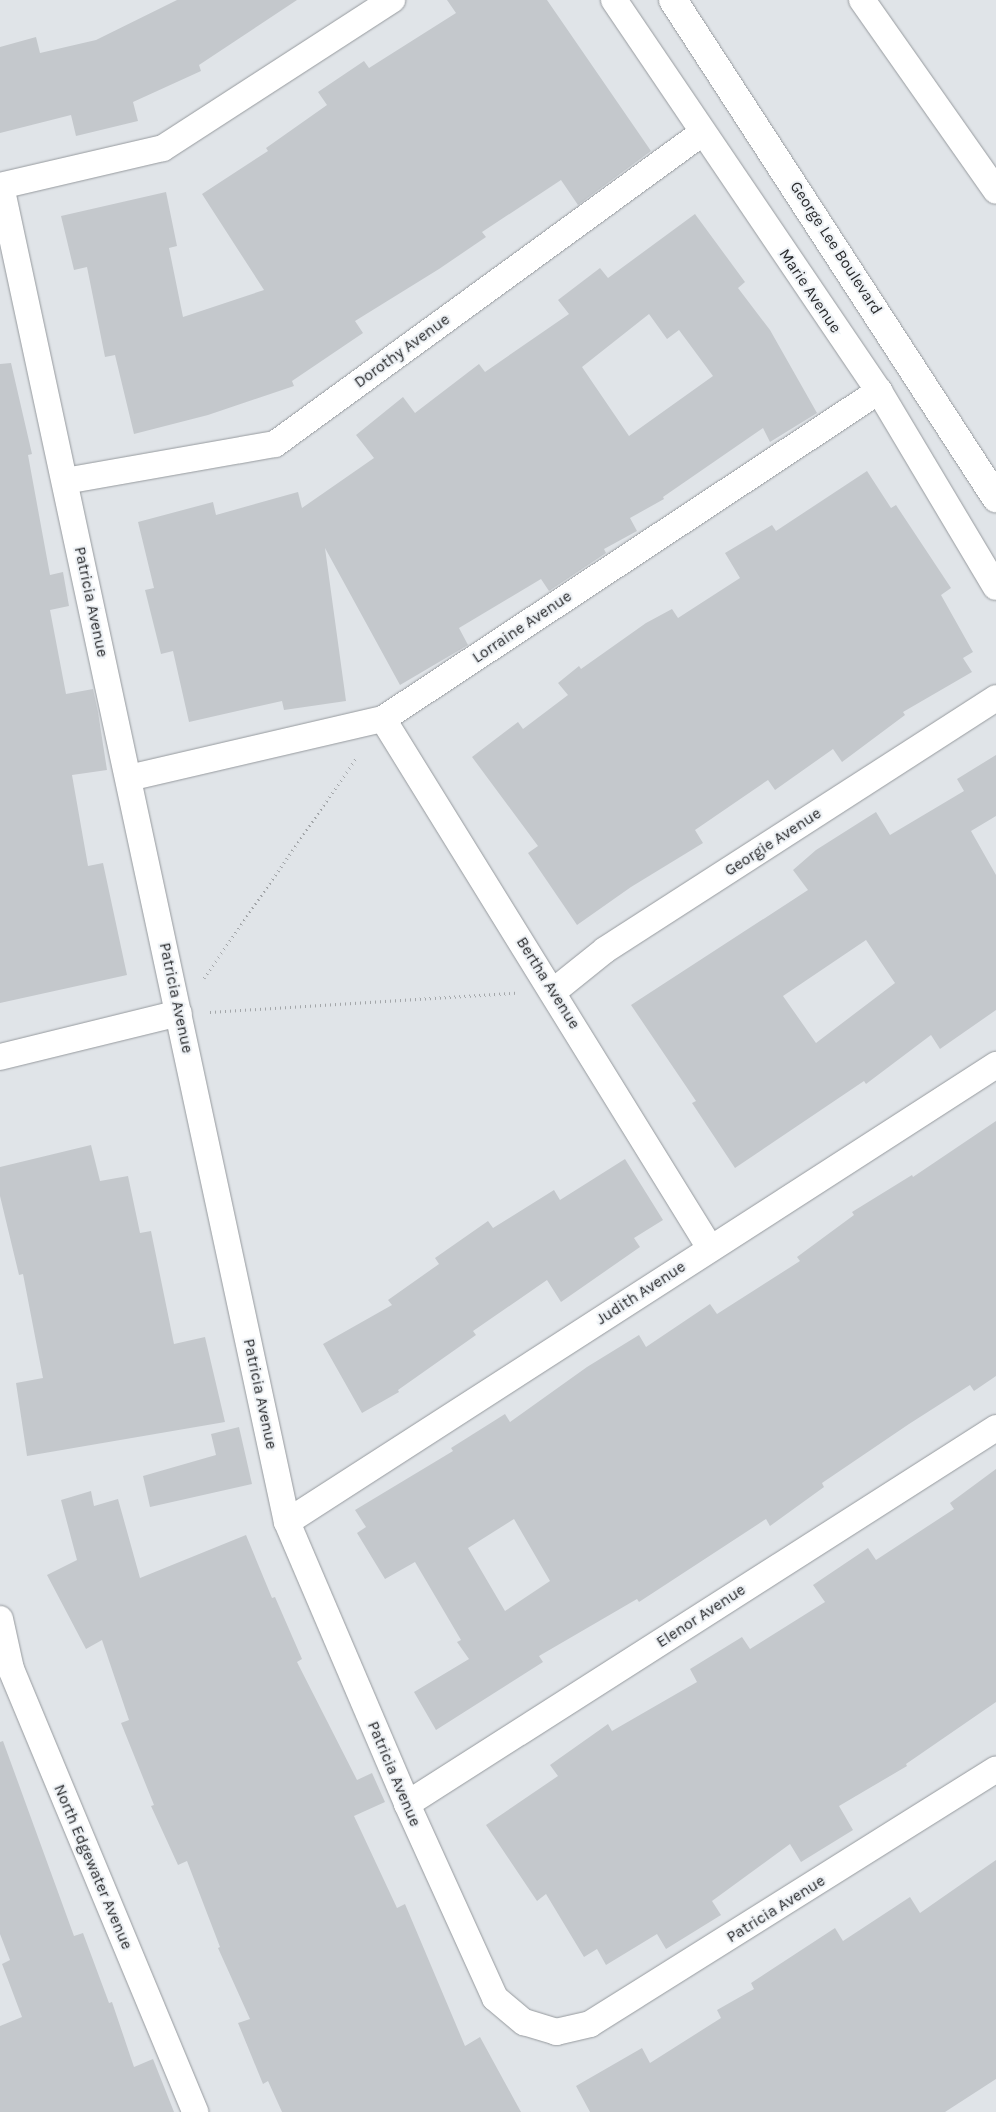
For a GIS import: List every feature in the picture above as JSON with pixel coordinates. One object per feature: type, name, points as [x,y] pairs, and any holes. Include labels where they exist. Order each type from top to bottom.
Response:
[{"type":"main road","name":"George Lee Boulevard","points":[[673,0],[996,498]]},
{"type":"street","points":[[0,186],[163,148],[392,0]]},
{"type":"street","name":"Marie Avenue","points":[[614,0],[878,391],[996,587]]},
{"type":"street","points":[[862,0],[996,191]]},
{"type":"street","name":"Dorothy Avenue","points":[[65,481],[275,444],[702,133]]},
{"type":"street","name":"Patricia Avenue","points":[[0,186],[129,778],[287,1522],[406,1804],[495,1998],[524,2022],[556,2032],[590,2024],[620,2008],[996,1769]]},
{"type":"street","name":"Lorraine Avenue","points":[[129,778],[383,719],[878,391]]},
{"type":"street","name":"Georgie Avenue","points":[[554,991],[605,950],[996,698]]},
{"type":"street","name":"Bertha Avenue","points":[[383,719],[554,991],[710,1248]]},
{"type":"street","points":[[0,1057],[179,1014]]},
{"type":"street","name":"Judith Avenue","points":[[287,1522],[996,1065]]},
{"type":"street","name":"Elenor Avenue","points":[[406,1804],[996,1428]]},
{"type":"street","name":"North Edgewater Avenue","points":[[0,1619],[11,1669],[195,2112]]},
{"type":"path","points":[[179,1014],[383,719]]},
{"type":"path","points":[[179,1014],[554,991]]},
{"type":"building","points":[[177,0],[297,0],[199,65],[201,71],[133,102],[138,121],[76,136],[71,115],[0,133],[0,47],[36,37],[40,53],[96,40]]},
{"type":"building","points":[[447,0],[547,0],[651,151],[578,205],[561,180],[482,232],[486,237],[439,269],[355,321],[363,333],[292,381],[294,386],[208,415],[134,434],[115,355],[105,357],[87,267],[74,270],[61,216],[166,192],[177,246],[169,248],[183,317],[264,290],[202,194],[268,151],[266,148],[327,105],[318,92],[364,61],[369,68],[456,13]]},
{"type":"building","points":[[695,214],[745,282],[738,288],[770,330],[817,413],[770,442],[763,428],[663,497],[664,499],[630,518],[637,531],[604,549],[606,553],[549,591],[541,579],[459,628],[468,645],[400,685],[325,548],[346,701],[284,710],[282,701],[189,722],[173,651],[161,654],[145,590],[154,588],[138,522],[213,502],[216,515],[298,492],[302,508],[374,458],[356,435],[403,397],[415,413],[479,364],[485,372],[569,314],[558,300],[600,268],[608,278]],"holes":[[[649,314],[667,339],[679,330],[713,376],[629,436],[582,367]]]},
{"type":"building","points":[[11,363],[32,454],[28,455],[50,575],[63,572],[69,606],[50,610],[66,694],[93,689],[98,712],[107,770],[72,775],[88,866],[103,863],[127,975],[0,1003],[0,364]]},
{"type":"building","points":[[867,471],[891,508],[896,505],[951,588],[941,595],[973,652],[963,658],[972,672],[903,712],[905,715],[842,762],[833,749],[775,790],[768,780],[695,830],[703,843],[631,887],[577,925],[528,853],[538,846],[472,757],[518,722],[523,729],[568,695],[558,683],[579,666],[581,669],[646,623],[672,609],[678,618],[740,578],[725,553],[772,525],[776,531]]},
{"type":"building","points":[[996,755],[996,816],[971,831],[996,875],[996,1010],[940,1049],[931,1035],[866,1084],[864,1081],[735,1168],[692,1103],[696,1101],[631,1005],[808,890],[793,870],[816,850],[876,812],[890,835],[964,791],[957,779]],"holes":[[[866,940],[895,983],[816,1043],[783,996]]]},
{"type":"building","points":[[996,1121],[996,1376],[974,1391],[970,1385],[909,1424],[822,1483],[824,1487],[770,1526],[766,1519],[639,1602],[637,1599],[539,1656],[543,1662],[436,1730],[414,1692],[469,1659],[457,1642],[461,1640],[415,1562],[385,1579],[357,1533],[366,1527],[355,1510],[453,1451],[451,1448],[505,1414],[510,1422],[587,1367],[639,1335],[646,1347],[710,1304],[717,1314],[800,1261],[797,1257],[854,1215],[852,1212],[912,1175],[913,1177]],"holes":[[[514,1519],[550,1581],[505,1611],[468,1548]]]},
{"type":"building","points":[[91,1145],[100,1181],[128,1176],[140,1233],[151,1231],[174,1344],[205,1337],[225,1422],[27,1456],[16,1383],[43,1378],[23,1274],[19,1275],[0,1196],[0,1167]]},
{"type":"building","points":[[625,1159],[663,1220],[634,1238],[640,1247],[561,1302],[547,1280],[473,1331],[476,1335],[398,1390],[399,1392],[362,1413],[323,1344],[392,1305],[388,1300],[439,1264],[435,1258],[488,1221],[493,1228],[554,1190],[560,1200]]},
{"type":"building","points":[[239,1427],[252,1484],[150,1507],[143,1476],[216,1455],[211,1434]]},
{"type":"building","points":[[996,1469],[996,1702],[906,1764],[907,1766],[839,1806],[853,1830],[801,1862],[790,1844],[712,1901],[721,1915],[666,1949],[657,1934],[606,1965],[597,1949],[584,1957],[546,1894],[537,1901],[486,1825],[558,1776],[550,1765],[608,1724],[612,1731],[697,1682],[690,1669],[742,1637],[750,1649],[825,1602],[813,1585],[868,1548],[876,1560],[954,1509],[950,1503]]},
{"type":"building","points":[[91,1491],[94,1506],[118,1499],[140,1578],[246,1535],[272,1598],[275,1597],[302,1659],[297,1662],[357,1780],[372,1773],[385,1802],[354,1816],[397,1908],[405,1904],[465,2046],[480,2037],[521,2112],[282,2112],[268,2081],[263,2084],[238,2023],[250,2019],[218,1948],[220,1947],[187,1861],[178,1865],[151,1806],[154,1805],[121,1723],[129,1720],[102,1640],[86,1649],[47,1575],[77,1560],[61,1500]]},
{"type":"building","points":[[3,1741],[74,1936],[83,1933],[109,2003],[112,2002],[134,2067],[153,2059],[174,2112],[0,2112],[0,2026],[22,2017],[2,1964],[10,1960],[0,1934],[0,1742]]},
{"type":"building","points":[[996,1860],[996,2079],[945,2112],[590,2112],[576,2086],[642,2048],[650,2063],[721,2018],[717,2010],[754,1989],[751,1983],[835,1928],[843,1941],[910,1897],[920,1913]]}]
